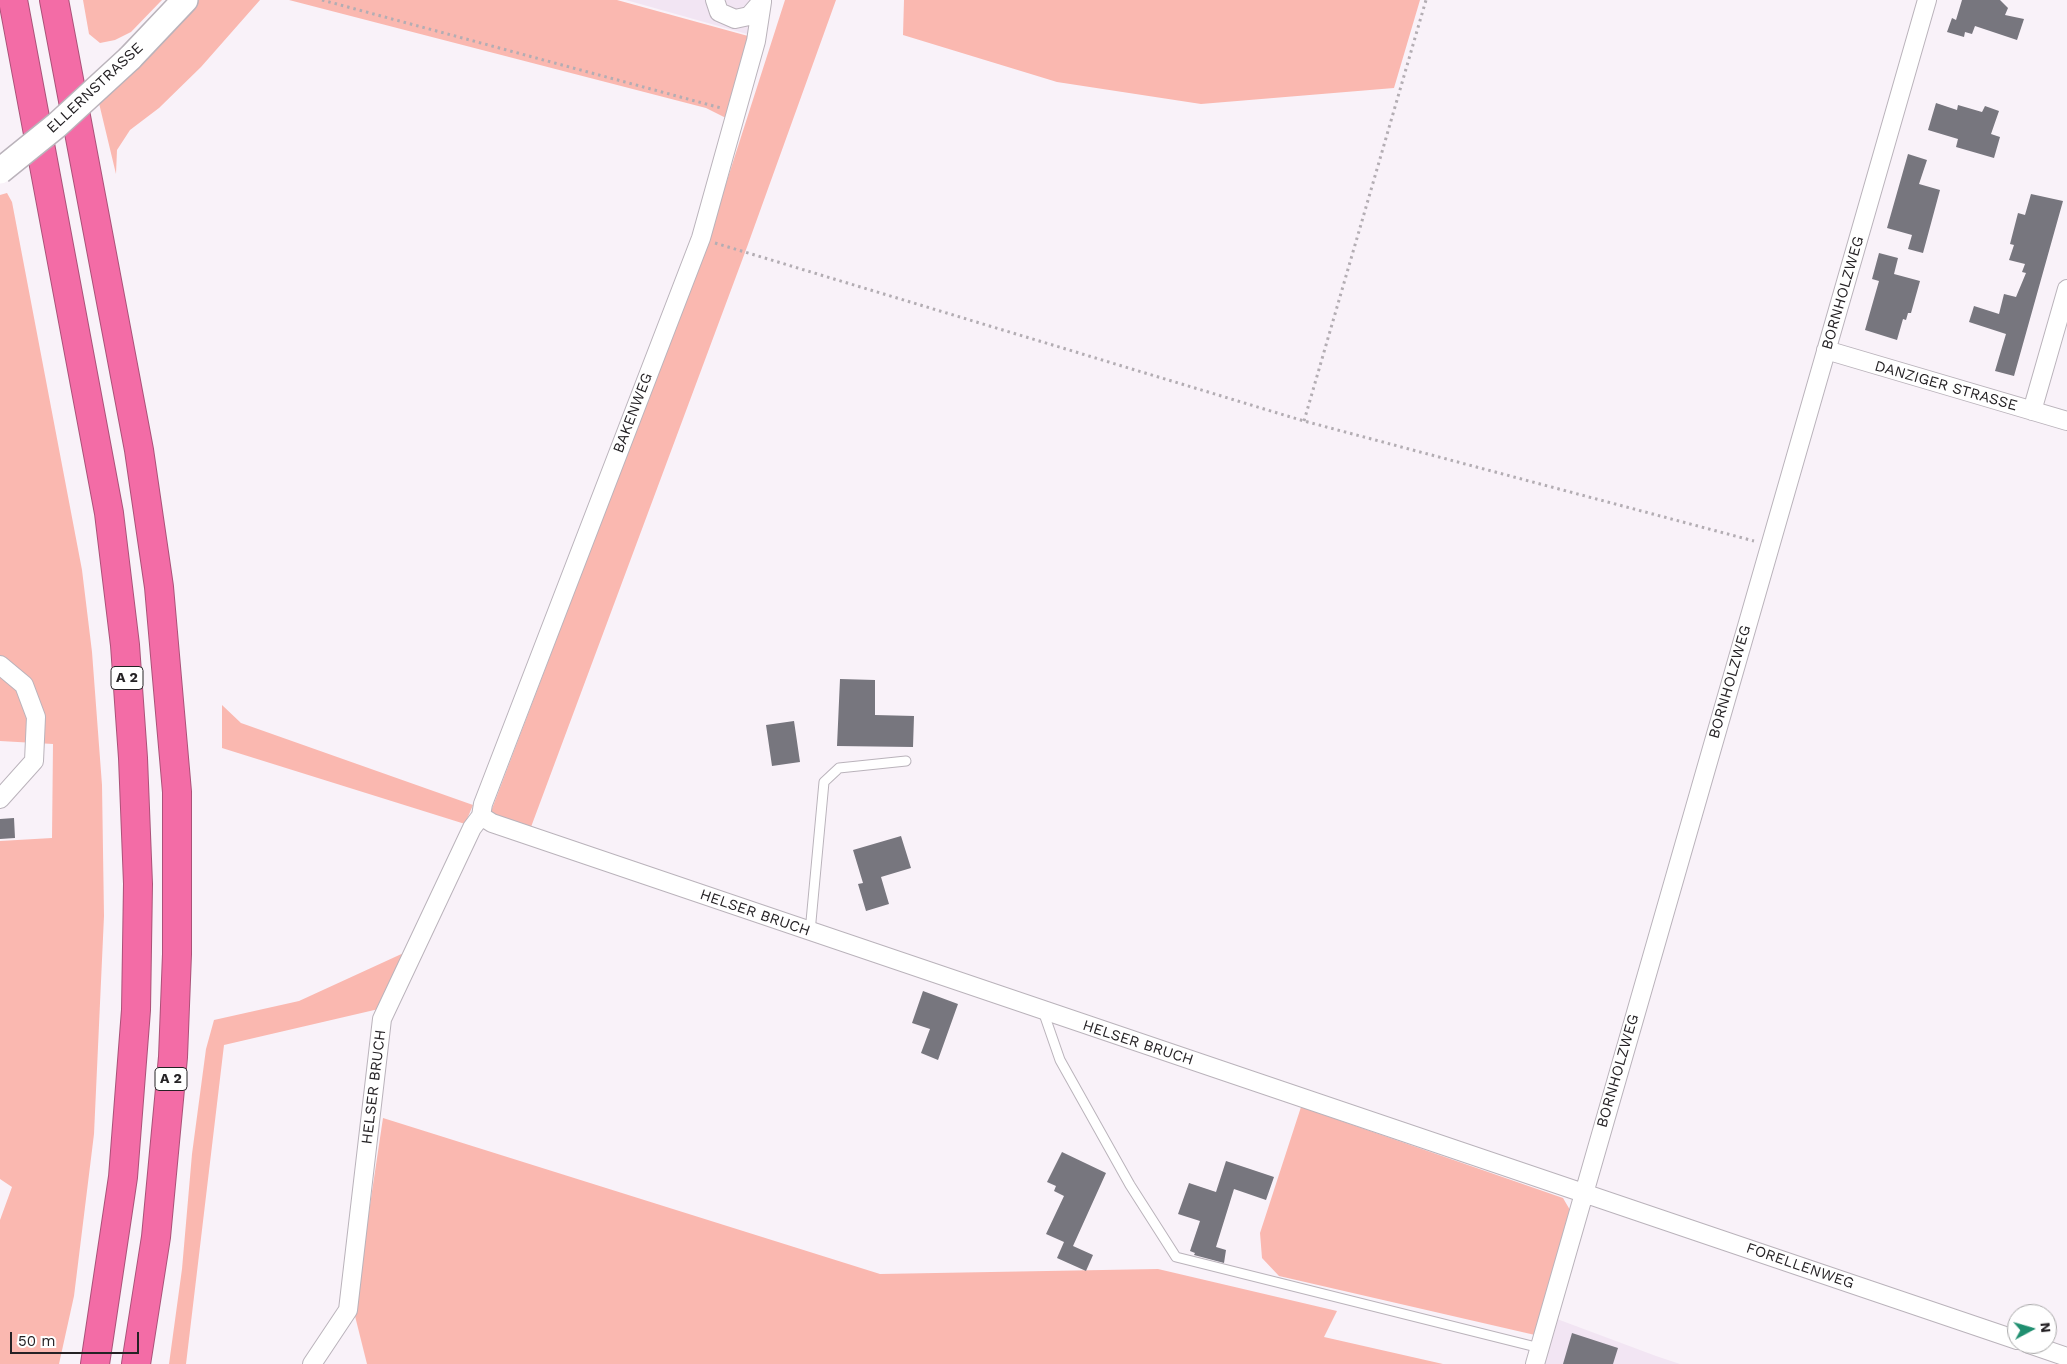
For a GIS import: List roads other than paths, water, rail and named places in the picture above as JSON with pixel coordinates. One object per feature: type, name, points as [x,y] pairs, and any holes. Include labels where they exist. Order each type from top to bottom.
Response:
[{"type":"highway","name":"A 2","points":[[13,0],[109,513],[125,645],[133,758],[138,884],[136,1010],[123,1177],[95,1364]]},
{"type":"highway","name":"A 2","points":[[54,0],[140,450],[159,587],[176,782],[177,954],[173,1057],[156,1237],[136,1364]]},
{"type":"street","name":"ELLERNSTRASSE","points":[[0,171],[57,125],[130,58],[185,0]]},
{"type":"street","name":"BAKENWEG","points":[[715,0],[719,12],[735,19],[749,16],[762,1]]},
{"type":"street","name":"BORNHOLZWEG","points":[[1537,1356],[1928,0]]},
{"type":"street","name":"BAKENWEG","points":[[481,816],[483,804],[702,238],[756,41],[762,1]]},
{"type":"street","points":[[2032,410],[2067,289]]},
{"type":"street","name":"DANZIGER STRASSE","points":[[1826,350],[2067,421]]},
{"type":"street","points":[[0,665],[24,685],[36,717],[34,761],[0,799]]},
{"type":"street","name":"HELSER BRUCH","points":[[312,1364],[348,1310],[382,1019],[472,828],[481,816],[492,823],[810,932],[1584,1192]]},
{"type":"street","name":"FORELLENWEG","points":[[1584,1192],[2007,1337]]},
{"type":"lane","points":[[810,932],[824,782],[839,768],[906,761]]},
{"type":"lane","points":[[1043,1011],[1060,1060],[1130,1186],[1176,1257],[1537,1356]]}]
